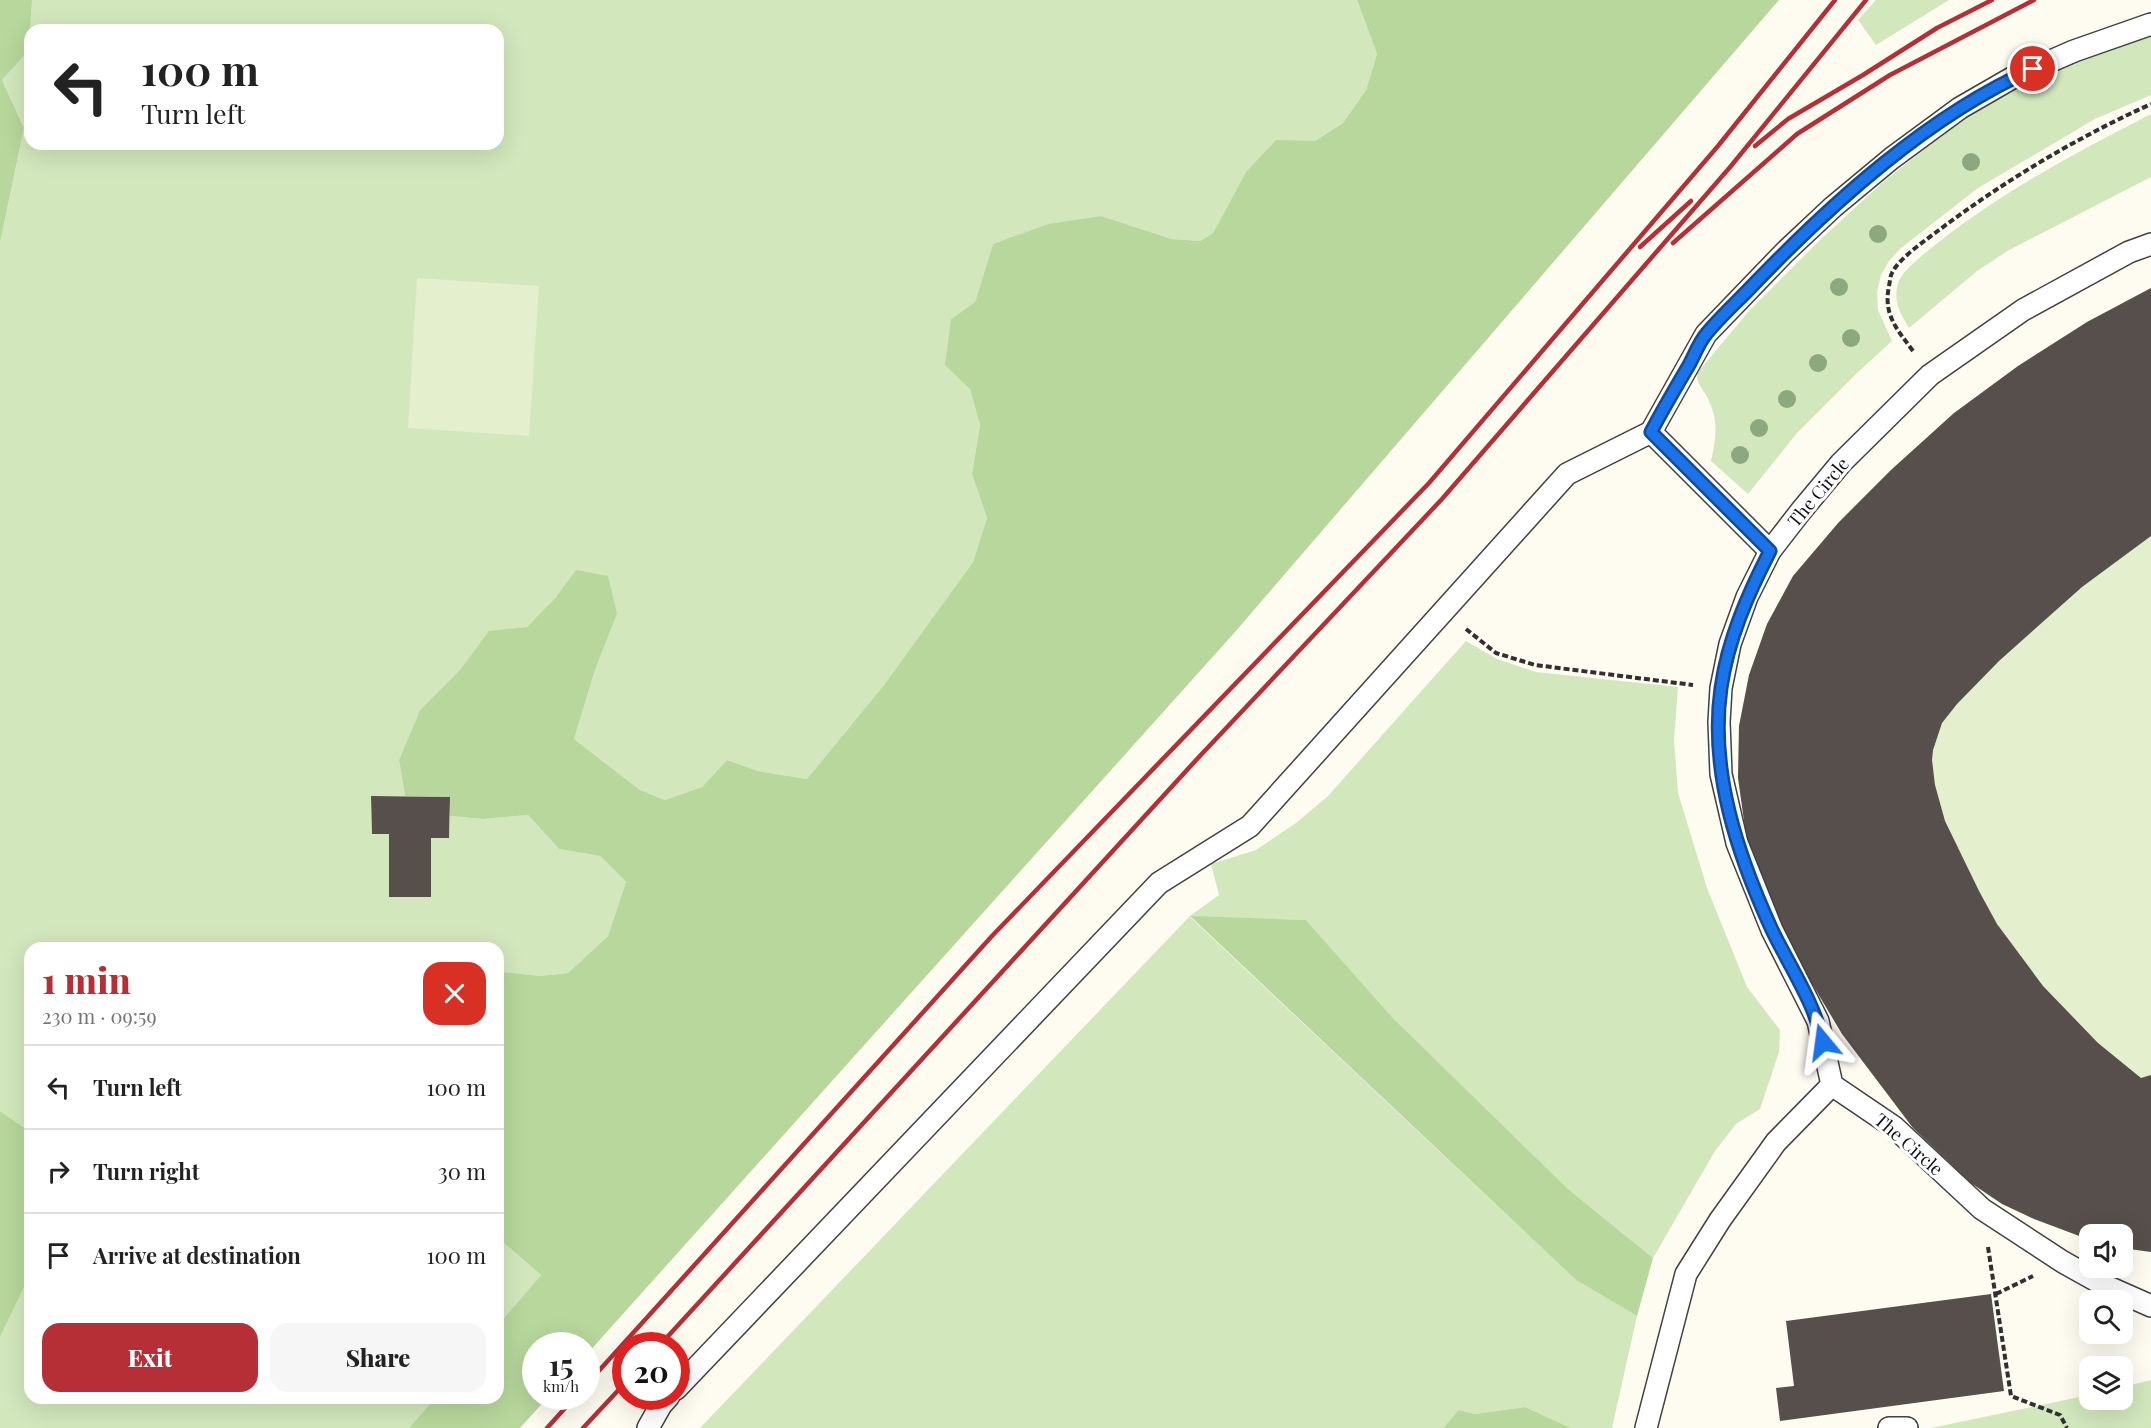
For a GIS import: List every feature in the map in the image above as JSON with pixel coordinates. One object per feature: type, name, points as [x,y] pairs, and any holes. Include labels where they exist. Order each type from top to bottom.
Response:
[{"type":"lane","points":[[690,1374],[1159,883],[1250,826],[1567,474],[1651,432],[1706,334],[1785,252],[1833,207],[1892,158],[1960,108],[2012,78],[2074,51],[2151,24]]},
{"type":"lane","name":"The Circle","points":[[2151,244],[2129,252],[2023,310],[1930,375],[1841,464],[1770,551],[1747,597],[1730,644],[1721,688],[1719,722],[1721,774],[1737,843],[1772,930],[1818,1021],[1832,1085],[1894,1127],[1982,1209],[2062,1262],[2106,1286],[2151,1306]]},
{"type":"lane","points":[[1651,432],[1770,551]]},
{"type":"lane","points":[[1646,1428],[1686,1274],[1720,1220],[1776,1142],[1832,1085]]},
{"type":"lane","points":[[648,1428],[658,1410]]},
{"type":"lane","points":[[1889,1428],[1907,1428]]},
{"type":"path","points":[[1930,375],[1892,322],[1886,300],[1892,272],[1912,250],[1981,199],[2098,128],[2151,104]]},
{"type":"path","points":[[1444,611],[1496,652],[1535,665],[1721,688]]},
{"type":"path","points":[[1982,1209],[2011,1396],[2060,1415],[2067,1428]]},
{"type":"green space","points":[[0,0],[32,0],[31,24],[24,24],[24,56],[2,80],[24,128],[0,243]]},
{"type":"green space","points":[[32,0],[1357,0],[1377,54],[1366,90],[1343,123],[1315,141],[1276,141],[1246,172],[1213,233],[1200,241],[1172,239],[1101,216],[993,244],[975,302],[951,319],[980,425],[972,474],[987,518],[973,562],[884,685],[807,779],[758,771],[727,760],[702,787],[665,800],[640,790],[574,739],[595,670],[617,614],[576,570],[555,598],[527,627],[489,632],[460,670],[420,710],[399,760],[405,796],[371,797],[372,834],[389,834],[390,897],[431,897],[431,838],[449,838],[450,816],[483,819],[528,815],[559,849],[600,856],[626,882],[608,936],[568,973],[540,976],[504,972],[504,942],[24,942],[24,1128],[0,1111],[0,243],[24,128],[24,150],[504,150],[504,24],[30,24]]},
{"type":"green space","points":[[1357,0],[1779,0],[1235,632],[600,1340],[600,1332],[522,1332],[522,1410],[536,1410],[520,1428],[409,1428],[430,1404],[504,1404],[504,1318],[541,1275],[504,1243],[504,972],[540,976],[568,973],[608,936],[626,882],[600,856],[559,849],[528,815],[483,819],[450,816],[449,797],[405,796],[399,760],[420,710],[460,670],[489,631],[527,627],[555,598],[576,570],[608,576],[617,614],[595,670],[574,739],[640,790],[665,800],[702,787],[727,760],[758,771],[807,779],[884,685],[973,562],[987,518],[972,474],[980,425],[970,389],[945,365],[951,319],[975,302],[993,244],[1049,224],[1101,216],[1172,239],[1200,241],[1213,233],[1246,172],[1276,140],[1315,141],[1343,123],[1366,90],[1377,54]]},
{"type":"green space","points":[[1876,0],[1949,0],[1876,45],[1858,20]]},
{"type":"green space","points":[[2151,33],[2151,95],[2095,119],[1978,188],[1901,248],[1889,261],[1881,275],[1877,292],[1878,310],[1892,341],[1797,433],[1748,494],[1711,461],[1715,437],[1714,414],[1699,384],[1697,373],[1749,311],[1820,240],[1883,182],[1990,100],[2101,50]]},
{"type":"green space","points":[[24,56],[24,128],[2,80]]},
{"type":"green space","points":[[2151,114],[2151,177],[2009,250],[1977,271],[1909,328],[1900,312],[1896,294],[1901,277],[1914,263],[1950,233],[2005,195]]},
{"type":"green space","points":[[417,278],[539,286],[529,436],[408,428]]},
{"type":"green space","points":[[2151,288],[2151,1252],[2133,1249],[2133,1224],[2079,1224],[2079,1236],[2017,1211],[1971,1183],[1913,1128],[1842,1034],[1784,931],[1768,896],[1742,805],[1738,778],[1739,726],[1749,675],[1767,624],[1793,576],[1839,522],[1891,470],[1954,413],[2087,322]]},
{"type":"green space","points":[[1466,641],[1497,659],[1536,672],[1678,687],[1674,740],[1678,793],[1707,888],[1747,987],[1780,1030],[1779,1052],[1760,1109],[1736,1124],[1715,1151],[1653,1258],[1568,1189],[1393,1018],[1306,920],[1190,917],[1576,1280],[1637,1316],[1612,1428],[1571,1428],[1525,1407],[1475,1414],[1459,1410],[1443,1428],[700,1428],[1190,916],[1219,895],[1211,864],[1256,850],[1296,823],[1328,796]]},
{"type":"green space","points":[[1190,916],[1306,920],[1393,1018],[1568,1189],[1653,1258],[1637,1316],[1576,1280]]},
{"type":"green space","points":[[0,1111],[24,1128],[24,1287],[0,1337]]},
{"type":"green space","points":[[504,1243],[541,1275],[504,1318]]},
{"type":"green space","points":[[24,1287],[24,1404],[430,1404],[409,1428],[0,1428],[0,1337]]},
{"type":"green space","points":[[2151,1380],[2151,1428],[1931,1428],[2079,1397],[2079,1410],[2133,1410],[2133,1384]]},
{"type":"green space","points":[[1525,1407],[1571,1428],[1443,1428],[1459,1410],[1475,1414]]},
{"type":"building","points":[[2151,288],[2151,536],[2082,587],[1999,661],[1957,704],[1942,723],[1932,760],[1935,785],[1945,821],[1997,924],[2043,986],[2098,1043],[2141,1078],[2151,1075],[2151,1252],[2133,1250],[2133,1224],[2079,1224],[2079,1236],[2002,1204],[1971,1183],[1913,1128],[1842,1034],[1799,962],[1755,862],[1746,835],[1738,778],[1739,726],[1749,675],[1767,624],[1793,576],[1839,522],[1891,470],[1954,413],[2018,366],[2087,322]]},
{"type":"building","points":[[371,796],[450,797],[449,838],[431,838],[431,897],[389,897],[389,834],[372,834]]},
{"type":"building","points":[[1991,1294],[2004,1391],[1780,1421],[1776,1388],[1794,1386],[1786,1321]]},
{"type":"railway","points":[[600,1370],[992,936],[1429,483],[1718,146],[1835,0]]},
{"type":"railway","points":[[672,1332],[1198,758],[1442,499],[1731,166],[1866,0]]},
{"type":"railway","points":[[1755,146],[1788,119],[1937,28],[1992,0]]},
{"type":"railway","points":[[1673,243],[1797,134],[1890,75],[2034,0]]},
{"type":"railway","points":[[1640,247],[1691,201]]},
{"type":"railway","points":[[583,1428],[612,1397]]},
{"type":"railway","points":[[547,1428],[563,1410]]},
{"type":"route","points":[[1823,1042],[1818,1021],[1772,930],[1737,843],[1721,774],[1719,722],[1721,688],[1730,644],[1747,597],[1770,551],[1651,432],[1706,334],[1785,252],[1833,207],[1892,158],[1960,108],[2012,78],[2033,69]]}]
